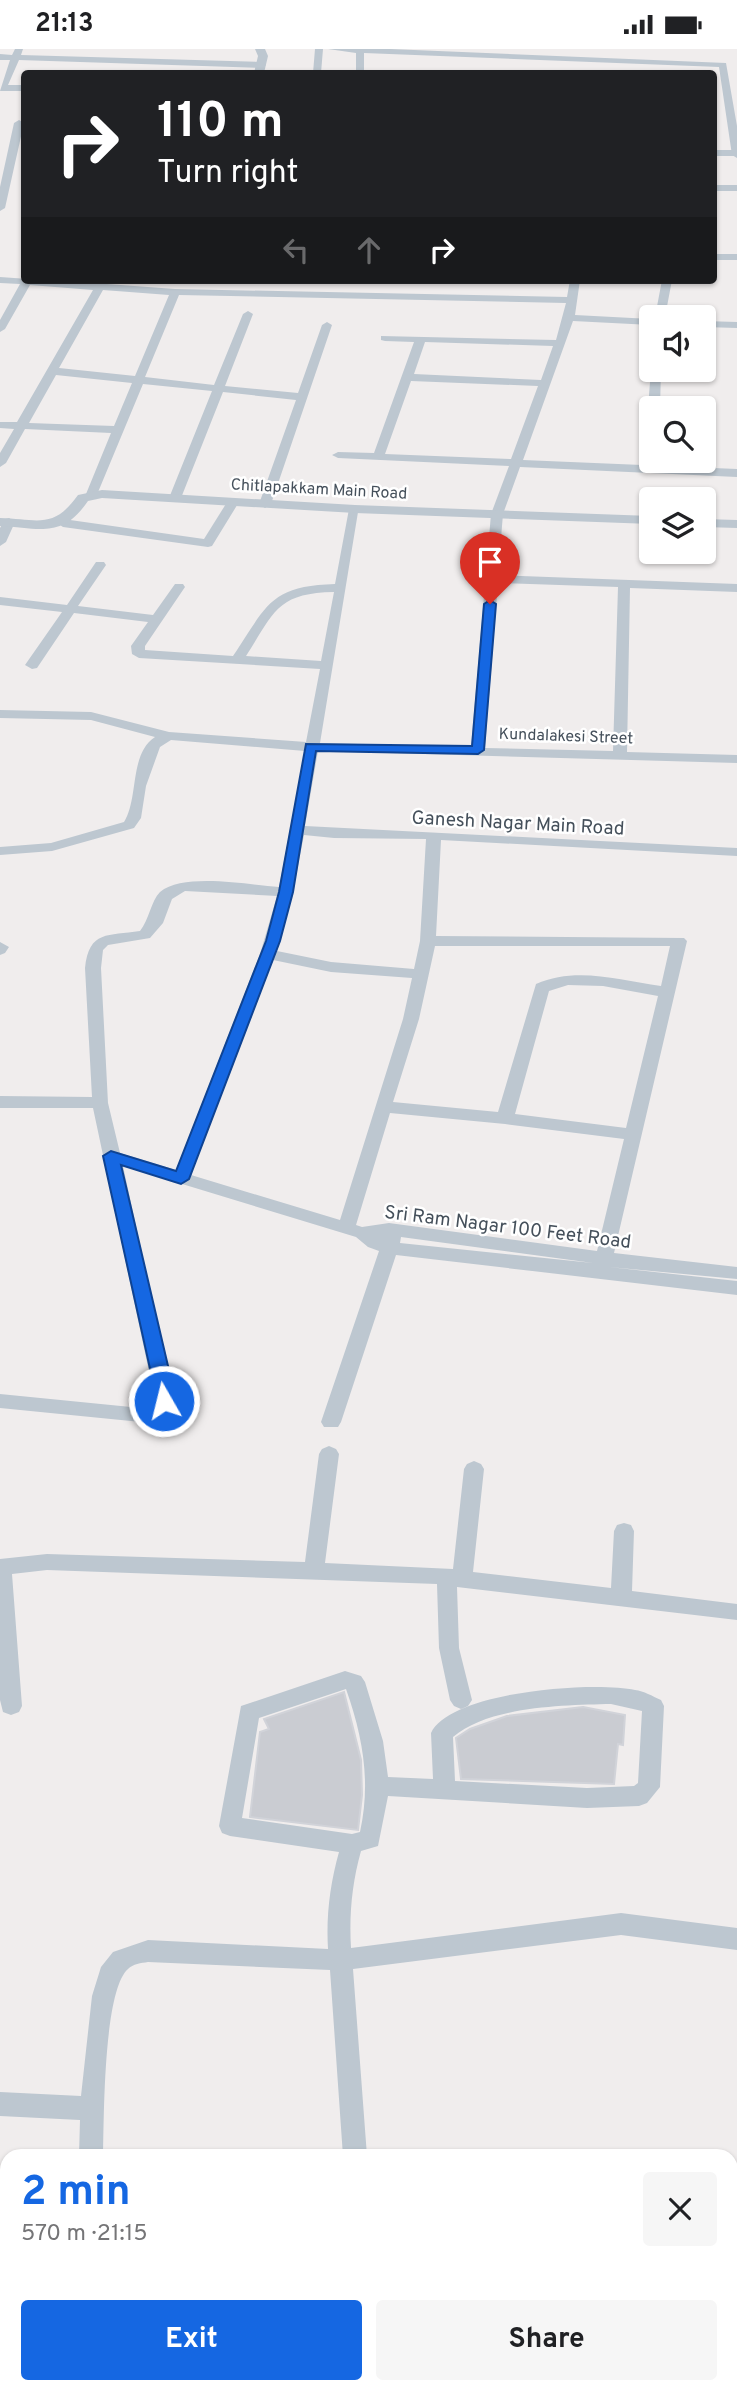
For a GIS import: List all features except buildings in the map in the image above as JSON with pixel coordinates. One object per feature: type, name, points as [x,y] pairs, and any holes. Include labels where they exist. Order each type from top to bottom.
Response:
[{"type":"street","points":[[109,70],[115,49]]},
{"type":"street","points":[[194,61],[201,49]]},
{"type":"street","points":[[0,57],[18,53],[194,61],[260,69],[263,56],[260,49]]},
{"type":"street","points":[[317,70],[319,49]]},
{"type":"street","points":[[332,49],[443,51],[724,66],[734,107],[737,153],[717,153]]},
{"type":"street","points":[[582,59],[586,49]]},
{"type":"street","points":[[694,49],[695,64]]},
{"type":"street","points":[[360,50],[360,70]]},
{"type":"street","points":[[18,53],[1,88],[21,89]]},
{"type":"street","points":[[0,208],[18,123]]},
{"type":"street","points":[[717,188],[737,188]]},
{"type":"street","points":[[717,257],[737,257]]},
{"type":"street","points":[[0,280],[21,282]]},
{"type":"street","points":[[0,329],[26,284]]},
{"type":"street","points":[[0,463],[102,284]]},
{"type":"street","points":[[111,284],[175,292],[352,295],[441,293],[572,300]]},
{"type":"street","points":[[352,295],[355,284]]},
{"type":"street","points":[[478,750],[496,514],[569,318],[574,284]]},
{"type":"street","points":[[662,305],[666,284]]},
{"type":"street","points":[[63,523],[72,517],[83,498],[92,494],[175,292]]},
{"type":"street","points":[[175,498],[248,314]]},
{"type":"street","points":[[569,318],[639,321]]},
{"type":"street","points":[[716,324],[737,325]]},
{"type":"street","points":[[265,504],[327,325]]},
{"type":"street","points":[[385,338],[559,343]]},
{"type":"street","points":[[378,457],[419,341]]},
{"type":"street","points":[[52,371],[218,386],[302,397]]},
{"type":"street","points":[[406,377],[544,383]]},
{"type":"street","points":[[0,425],[118,430]]},
{"type":"street","points":[[338,455],[513,464],[639,465]]},
{"type":"street","points":[[716,471],[737,473]]},
{"type":"street","name":"Chitlapakkam Main Road","points":[[92,494],[355,509],[639,520]]},
{"type":"street","points":[[0,542],[4,522],[63,523],[208,543],[233,502]]},
{"type":"street","points":[[181,1179],[268,954],[286,892],[355,509]]},
{"type":"street","points":[[716,523],[737,524]]},
{"type":"street","points":[[32,665],[100,565]]},
{"type":"street","points":[[492,579],[737,588]]},
{"type":"street","points":[[620,754],[624,584]]},
{"type":"street","points":[[179,587],[138,646],[139,654],[326,665]]},
{"type":"street","points":[[237,660],[282,596],[307,587],[341,588]]},
{"type":"street","points":[[0,601],[157,619]]},
{"type":"street","name":"Kundalakesi Street","points":[[0,714],[91,716],[169,736],[311,747],[737,759]]},
{"type":"street","points":[[0,851],[52,847],[129,825],[134,818],[139,786],[153,746],[157,741],[169,736]]},
{"type":"street","name":"Ganesh Nagar Main Road","points":[[298,830],[334,834],[434,835],[737,852]]},
{"type":"street","points":[[354,1230],[383,1107],[411,1019],[428,941],[434,835]]},
{"type":"street","points":[[0,1401],[141,1415],[157,1412],[164,1401],[163,1383],[100,1103],[100,1063],[93,984],[94,949],[103,941],[145,935],[155,923],[165,896],[182,887],[286,892]]},
{"type":"street","points":[[428,941],[680,941],[601,1265]]},
{"type":"street","points":[[268,954],[331,967],[420,974]]},
{"type":"street","points":[[505,1118],[542,988],[550,982],[571,979],[667,992]]},
{"type":"street","points":[[0,1102],[100,1103]]},
{"type":"street","points":[[383,1107],[505,1118],[633,1135]]},
{"type":"street","name":"Sri Ram Nagar 100 Feet Road","points":[[111,1156],[354,1230],[374,1243],[393,1239],[601,1265],[737,1287]]},
{"type":"street","points":[[331,1422],[393,1239]]},
{"type":"street","name":"Sri Ram Nagar 100 Feet Road","points":[[601,1265],[737,1273]]},
{"type":"street","points":[[314,1570],[330,1454]]},
{"type":"street","points":[[461,1700],[449,1648],[454,1578],[474,1469]]},
{"type":"street","points":[[621,1599],[624,1531]]},
{"type":"street","points":[[11,1706],[0,1567],[47,1562],[314,1570],[454,1578],[737,1612]]},
{"type":"street","points":[[345,1680],[354,1682],[378,1758],[380,1786],[370,1839],[352,1843],[230,1826],[248,1713],[345,1680]]},
{"type":"street","points":[[380,1786],[444,1790],[587,1798],[639,1796],[649,1787],[653,1706],[632,1699],[570,1694],[522,1702],[452,1721],[442,1733],[444,1790]]},
{"type":"street","points":[[352,1843],[343,1876],[338,1924],[354,2149]]},
{"type":"street","points":[[91,2149],[102,1991],[118,1962],[148,1951],[339,1960],[621,1924],[737,1939]]},
{"type":"street","points":[[0,2104],[93,2109]]},
{"type":"route","points":[[164,1401],[163,1383],[111,1156],[181,1179],[273,941],[286,892],[311,747],[478,750],[490,604]]}]
